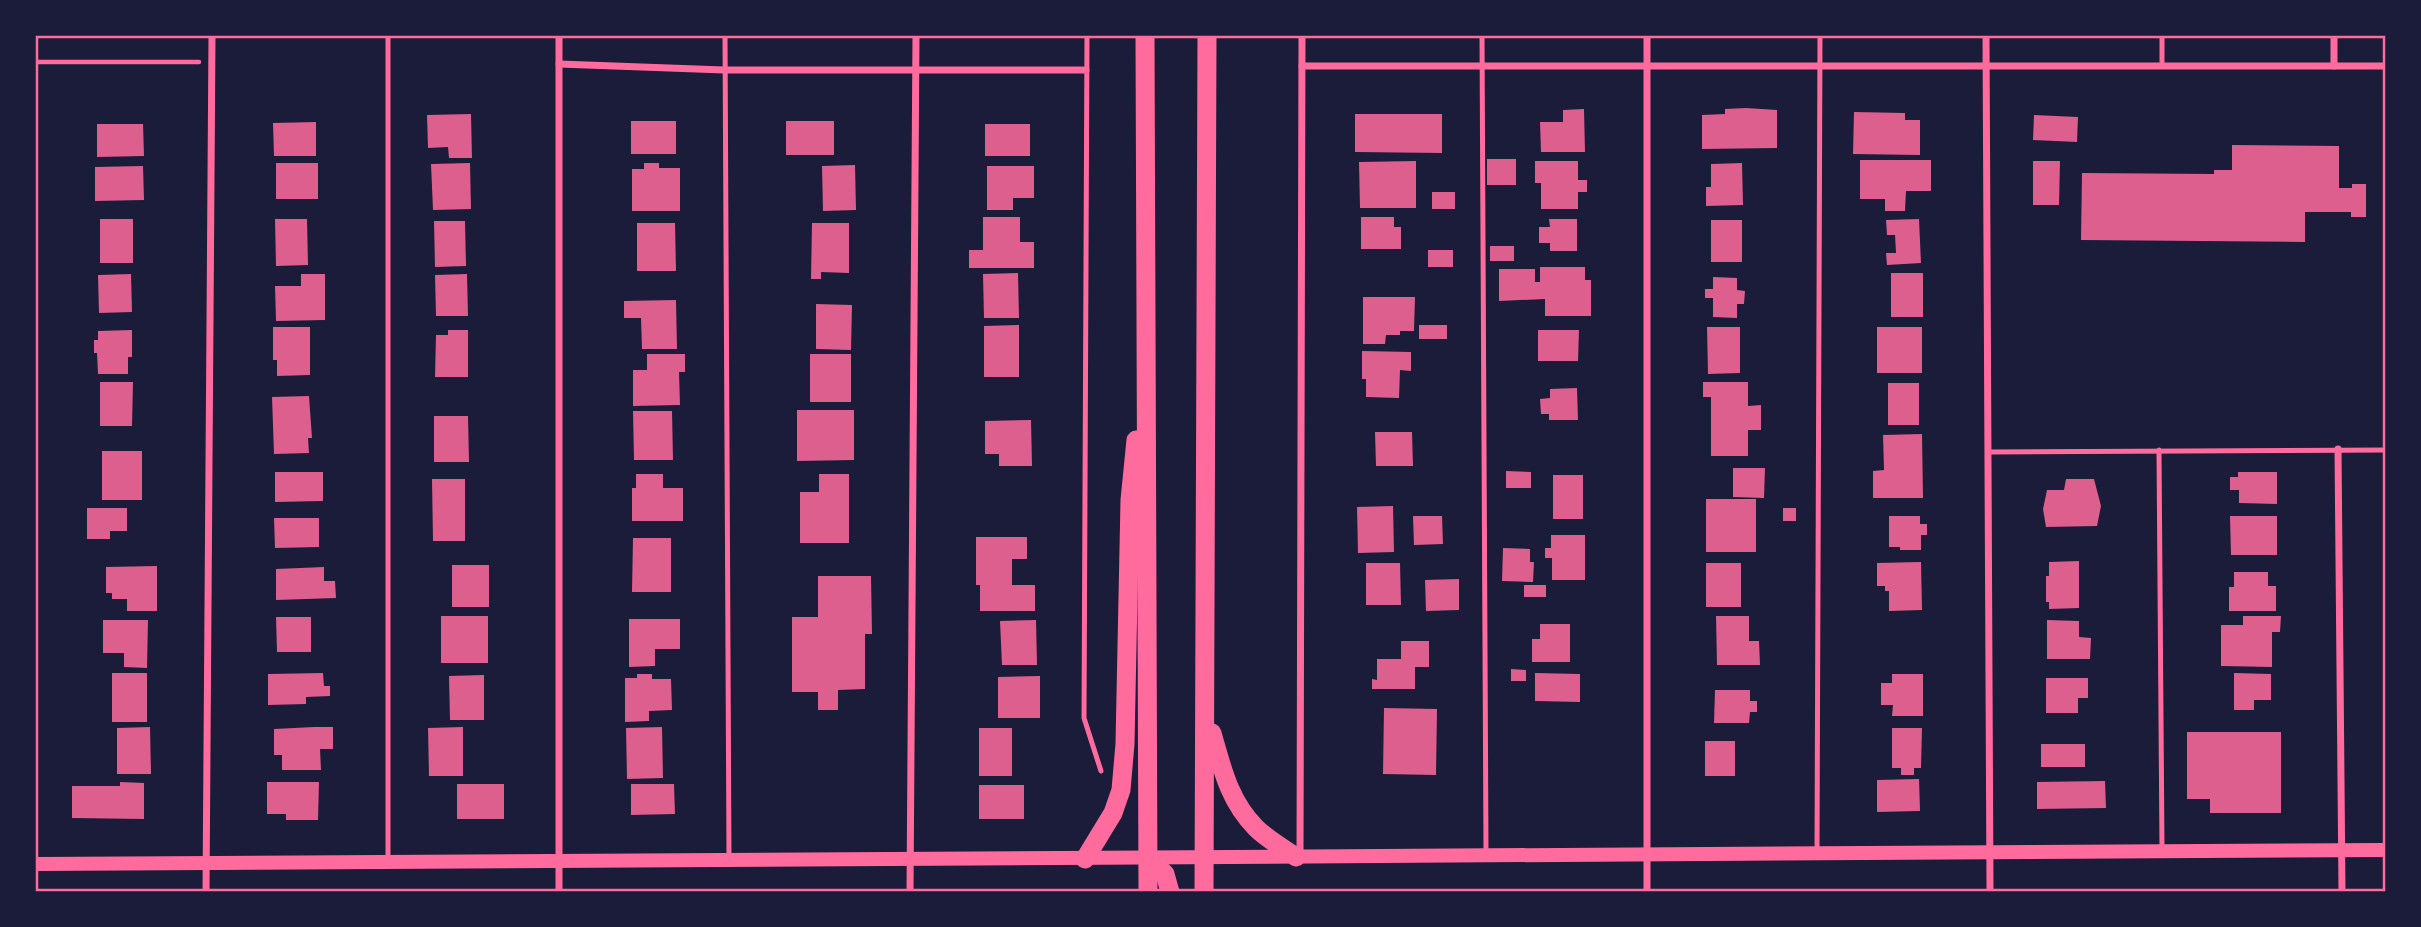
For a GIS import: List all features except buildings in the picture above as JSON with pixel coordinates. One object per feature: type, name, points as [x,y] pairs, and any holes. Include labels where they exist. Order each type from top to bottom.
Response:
[{"type":"highway","points":[[1145,35],[1148,892]]},
{"type":"highway","points":[[1204,892],[1207,35]]},
{"type":"highway","points":[[1085,859],[1113,813],[1121,790],[1125,744],[1130,500],[1147,348]]},
{"type":"highway","points":[[1206,712],[1228,789],[1242,812],[1257,830],[1298,857]]},
{"type":"highway","points":[[1148,858],[1165,874],[1170,892]]},
{"type":"main road","points":[[35,864],[2386,850]]},
{"type":"street","points":[[206,892],[212,35]]},
{"type":"street","points":[[559,35],[559,892]]},
{"type":"street","points":[[910,892],[916,35]]},
{"type":"street","points":[[1298,857],[1302,35]]},
{"type":"street","points":[[1647,35],[1647,892]]},
{"type":"street","points":[[1986,35],[1990,892]]},
{"type":"street","points":[[2334,35],[2334,66]]},
{"type":"street","points":[[559,64],[724,71],[916,68],[1086,70]]},
{"type":"street","points":[[1302,66],[2386,66]]},
{"type":"street","points":[[2338,449],[2342,892]]},
{"type":"lane","points":[[388,35],[388,863]]},
{"type":"lane","points":[[725,35],[729,859]]},
{"type":"lane","points":[[1087,35],[1084,718],[1101,771]]},
{"type":"lane","points":[[1482,35],[1486,856]]},
{"type":"lane","points":[[1817,853],[1819,35]]},
{"type":"lane","points":[[2162,35],[2162,66]]},
{"type":"lane","points":[[2159,450],[2162,852]]},
{"type":"lane","points":[[1988,452],[2386,450]]},
{"type":"path","points":[[35,62],[212,62]]}]
